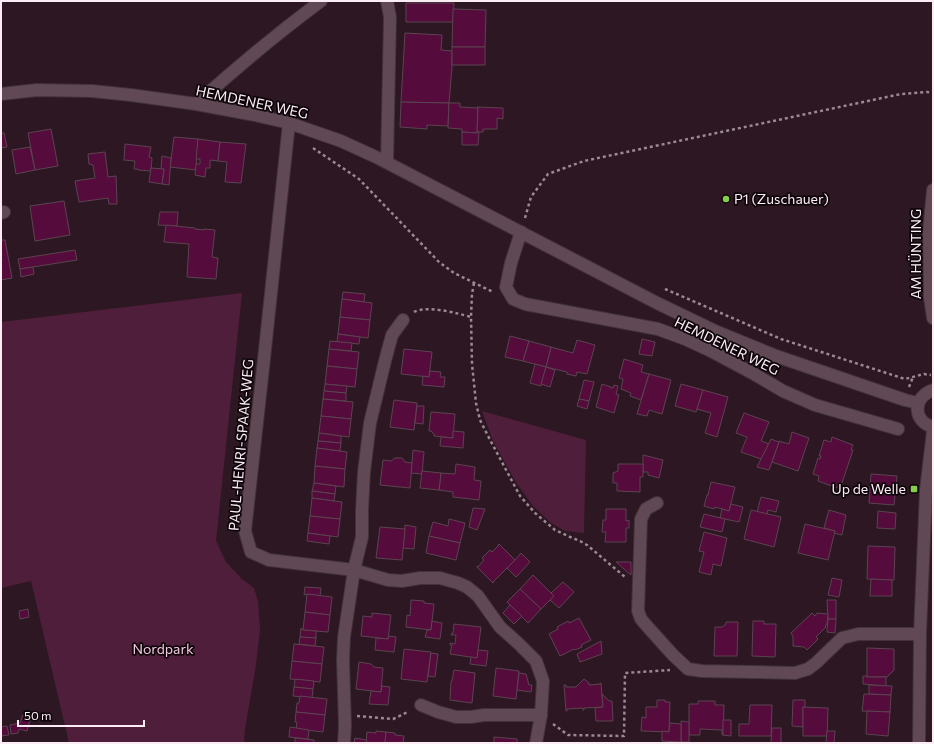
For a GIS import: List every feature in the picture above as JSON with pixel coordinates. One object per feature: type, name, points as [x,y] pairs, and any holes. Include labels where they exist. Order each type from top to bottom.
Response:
[{"type":"street","points":[[196,104],[321,1]]},
{"type":"street","points":[[387,1],[390,17],[387,162]]},
{"type":"street","name":"HEMDENER WEG","points":[[1,94],[38,90],[92,91],[196,104],[289,123],[341,141],[387,162],[657,303],[714,331],[776,356],[905,400],[918,403]]},
{"type":"street","name":"PAUL-HENRI-SPAAK-WEG","points":[[289,123],[245,531],[251,552],[269,560],[354,570]]},
{"type":"street","name":"AM HÜNTING","points":[[933,190],[929,240],[930,298],[933,318]]},
{"type":"street","points":[[513,299],[506,287],[511,263],[521,232]]},
{"type":"street","name":"HEMDENER WEG","points":[[513,299],[525,304],[658,329],[711,351],[783,391],[815,405],[898,429]]},
{"type":"street","points":[[344,743],[342,660],[354,570],[362,537],[364,472],[370,423],[392,336],[402,320]]},
{"type":"street","points":[[933,390],[924,395],[918,403],[918,414],[920,419],[924,423],[933,427]]},
{"type":"street","points":[[919,743],[920,634],[926,490],[933,431]]},
{"type":"street","points":[[657,503],[646,509],[641,519],[638,611],[646,626],[688,669],[702,671],[795,673],[808,669],[842,638],[858,634],[920,634]]},
{"type":"street","points":[[354,570],[388,580],[402,581],[420,578],[440,578],[462,585],[478,596],[500,627],[536,661],[543,681],[541,715],[536,743]]},
{"type":"street","points":[[421,706],[456,717],[484,715],[541,715]]},
{"type":"path","points":[[521,232],[531,197],[548,174],[584,161],[900,94],[933,93]]},
{"type":"path","points":[[308,143],[313,148],[359,179],[439,262],[454,273],[500,296],[513,299]]},
{"type":"path","points":[[474,283],[471,317],[472,364],[476,403],[480,420],[520,496],[535,513],[554,530],[587,545],[639,589]]},
{"type":"path","points":[[664,289],[781,339],[905,379],[924,374],[933,375]]},
{"type":"path","points":[[402,320],[416,310],[446,311],[471,317]]},
{"type":"path","points":[[541,715],[568,735],[624,736],[625,673],[688,669]]},
{"type":"path","points":[[344,715],[394,720],[421,706]]},
{"type":"green space","name":"Nordpark","points":[[242,293],[216,541],[226,562],[242,579],[254,588],[258,601],[260,630],[244,743],[69,743],[31,581],[1,588],[1,322]]},
{"type":"green space","points":[[482,411],[586,440],[584,533],[565,531],[551,523],[533,506],[515,481],[493,441]]},
{"type":"building","points":[[406,3],[454,3],[453,22],[406,22]]},
{"type":"building","points":[[453,9],[486,10],[485,47],[452,47]]},
{"type":"building","points":[[405,33],[442,35],[441,50],[452,51],[449,103],[401,102]]},
{"type":"building","points":[[452,47],[485,47],[485,65],[452,65]]},
{"type":"building","points":[[401,102],[449,103],[448,126],[427,125],[427,129],[400,127]]},
{"type":"building","points":[[449,103],[460,103],[460,107],[478,108],[477,133],[462,132],[462,129],[448,128]]},
{"type":"building","points":[[477,107],[503,108],[503,119],[497,118],[497,129],[483,129],[483,132],[477,132]]},
{"type":"building","points":[[51,129],[58,166],[35,170],[28,133]]},
{"type":"building","points":[[462,132],[479,132],[478,145],[462,145]]},
{"type":"building","points":[[1,133],[4,133],[7,147],[1,148]]},
{"type":"building","points":[[174,137],[198,139],[196,170],[170,167]]},
{"type":"building","points":[[198,139],[220,142],[218,161],[210,160],[210,168],[206,168],[205,177],[195,175],[196,164],[200,164],[200,159],[196,159]]},
{"type":"building","points":[[220,142],[246,144],[241,183],[225,182],[227,162],[218,161]]},
{"type":"building","points":[[125,144],[151,147],[149,157],[152,158],[151,171],[134,169],[135,161],[124,160]]},
{"type":"building","points":[[30,147],[35,170],[16,174],[12,150]]},
{"type":"building","points":[[105,152],[108,177],[116,176],[117,204],[109,204],[108,198],[79,202],[75,181],[95,178],[93,165],[89,164],[88,154]]},
{"type":"building","points":[[162,156],[171,158],[169,185],[162,184],[164,169],[161,169]]},
{"type":"building","points":[[151,168],[164,169],[162,184],[149,182]]},
{"type":"building","points":[[64,201],[70,235],[35,241],[30,206]]},
{"type":"building","points":[[160,212],[178,212],[177,226],[158,225]]},
{"type":"building","points":[[166,225],[215,230],[212,257],[218,258],[216,279],[187,277],[189,244],[164,242]]},
{"type":"building","points":[[1,240],[5,240],[12,278],[1,280]]},
{"type":"building","points":[[75,250],[77,260],[20,269],[18,259]]},
{"type":"building","points":[[33,267],[34,274],[21,277],[20,269]]},
{"type":"building","points":[[343,292],[365,294],[364,302],[342,299]]},
{"type":"building","points":[[342,299],[372,303],[370,320],[340,317]]},
{"type":"building","points":[[340,317],[370,320],[368,338],[338,334]]},
{"type":"building","points":[[338,334],[360,337],[359,344],[337,342]]},
{"type":"building","points":[[510,336],[529,341],[523,361],[505,357]]},
{"type":"building","points":[[642,339],[655,342],[652,356],[639,354]]},
{"type":"building","points":[[577,340],[595,345],[587,374],[577,372],[576,376],[567,374],[567,372],[546,367],[551,347],[573,353]]},
{"type":"building","points":[[330,341],[352,343],[351,351],[329,349]]},
{"type":"building","points":[[529,341],[551,347],[546,367],[523,361]]},
{"type":"building","points":[[329,349],[359,352],[357,369],[327,366]]},
{"type":"building","points":[[404,349],[432,352],[429,377],[401,374]]},
{"type":"building","points":[[624,359],[643,365],[641,372],[649,374],[641,400],[630,396],[631,393],[621,389],[623,379],[619,378]]},
{"type":"building","points":[[535,364],[546,367],[541,386],[530,383]]},
{"type":"building","points":[[327,366],[357,369],[355,387],[325,384]]},
{"type":"building","points":[[546,367],[555,370],[550,387],[541,384]]},
{"type":"building","points":[[430,371],[441,372],[440,377],[445,377],[444,387],[422,385],[423,376],[429,377]]},
{"type":"building","points":[[649,374],[671,380],[662,414],[649,410],[647,416],[637,414]]},
{"type":"building","points":[[584,380],[594,382],[589,401],[579,399]]},
{"type":"building","points":[[325,384],[347,386],[346,393],[324,391]]},
{"type":"building","points":[[602,384],[611,388],[613,388],[614,385],[618,386],[616,394],[619,395],[614,413],[596,407]]},
{"type":"building","points":[[681,384],[703,390],[696,412],[675,406]]},
{"type":"building","points":[[703,390],[728,397],[717,437],[705,433],[711,413],[697,409]]},
{"type":"building","points":[[324,391],[346,393],[346,401],[323,399]]},
{"type":"building","points":[[323,399],[353,402],[351,419],[321,416]]},
{"type":"building","points":[[579,399],[589,401],[587,409],[577,406]]},
{"type":"building","points":[[394,400],[417,403],[414,430],[390,427]]},
{"type":"building","points":[[417,406],[424,406],[423,424],[415,423]]},
{"type":"building","points":[[431,412],[455,414],[453,438],[434,436],[431,431],[429,431]]},
{"type":"building","points":[[744,413],[769,422],[761,441],[769,444],[761,459],[741,452],[747,437],[736,433]]},
{"type":"building","points":[[321,416],[351,419],[349,437],[319,433]]},
{"type":"building","points":[[453,431],[464,432],[463,448],[440,446],[441,437],[453,438]]},
{"type":"building","points":[[792,432],[809,438],[798,471],[772,462],[779,441],[789,444]]},
{"type":"building","points":[[319,433],[341,436],[341,443],[318,441]]},
{"type":"building","points":[[832,437],[853,445],[851,450],[853,450],[842,483],[839,482],[837,488],[818,481],[819,476],[813,474],[818,458],[820,459],[821,456],[819,456],[824,440],[831,442]]},
{"type":"building","points":[[771,439],[779,442],[769,470],[757,467]]},
{"type":"building","points":[[318,441],[341,443],[340,451],[317,448]]},
{"type":"building","points":[[317,448],[347,452],[345,469],[315,466]]},
{"type":"building","points":[[413,450],[424,452],[422,474],[411,473]]},
{"type":"building","points":[[643,455],[663,460],[659,478],[648,475],[648,472],[643,472]]},
{"type":"building","points":[[395,458],[402,458],[405,462],[412,463],[410,488],[380,485],[383,460],[391,461]]},
{"type":"building","points":[[456,464],[475,467],[474,480],[481,481],[479,500],[453,497],[453,492],[439,490],[441,473],[455,474]]},
{"type":"building","points":[[618,464],[643,464],[643,477],[640,477],[640,492],[617,491],[617,483],[613,483],[613,473],[618,471]]},
{"type":"building","points":[[315,466],[345,469],[344,487],[314,483]]},
{"type":"building","points":[[422,471],[441,473],[439,490],[420,488]]},
{"type":"building","points":[[871,474],[897,476],[894,505],[869,503]]},
{"type":"building","points":[[711,482],[735,487],[729,511],[704,506]]},
{"type":"building","points":[[314,483],[336,486],[335,494],[312,491]]},
{"type":"building","points":[[312,491],[335,494],[334,501],[312,498]]},
{"type":"building","points":[[761,497],[779,501],[776,512],[768,510],[767,514],[757,512]]},
{"type":"building","points":[[312,498],[342,502],[340,519],[310,516]]},
{"type":"building","points":[[731,504],[743,507],[739,522],[720,518],[722,509],[729,511]]},
{"type":"building","points":[[473,508],[485,509],[477,530],[469,527]]},
{"type":"building","points":[[606,509],[626,509],[626,521],[629,520],[629,528],[626,528],[626,542],[605,542],[606,532],[602,532],[603,520],[606,520]]},
{"type":"building","points":[[751,510],[781,517],[774,547],[744,539]]},
{"type":"building","points":[[829,510],[846,515],[842,535],[824,528]]},
{"type":"building","points":[[878,511],[896,513],[895,529],[877,528]]},
{"type":"building","points":[[704,514],[725,519],[722,532],[700,527]]},
{"type":"building","points":[[310,516],[340,519],[338,537],[308,533]]},
{"type":"building","points":[[449,519],[465,523],[460,543],[429,536],[433,522],[448,526]]},
{"type":"building","points":[[805,524],[835,531],[828,560],[798,553]]},
{"type":"building","points":[[405,525],[416,527],[414,549],[403,548]]},
{"type":"building","points":[[380,527],[405,529],[402,560],[376,558]]},
{"type":"building","points":[[704,532],[727,538],[721,566],[713,564],[711,575],[699,572],[704,552],[699,551]]},
{"type":"building","points":[[308,533],[330,536],[329,544],[307,541]]},
{"type":"building","points":[[429,536],[460,543],[456,560],[426,553]]},
{"type":"building","points":[[499,544],[515,560],[493,583],[477,566],[478,567],[484,560],[482,558],[490,550],[492,552]]},
{"type":"building","points":[[868,546],[895,547],[894,580],[867,579]]},
{"type":"building","points":[[521,553],[530,562],[516,577],[507,568]]},
{"type":"building","points":[[616,562],[631,562],[631,575]]},
{"type":"building","points":[[533,575],[554,596],[541,609],[520,589]]},
{"type":"building","points":[[832,578],[842,580],[839,597],[828,595]]},
{"type":"building","points":[[871,579],[892,580],[892,596],[870,596]]},
{"type":"building","points":[[563,582],[574,592],[559,608],[550,600],[554,596],[551,593]]},
{"type":"building","points":[[305,587],[321,588],[320,596],[304,595]]},
{"type":"building","points":[[520,589],[541,609],[528,623],[507,602]]},
{"type":"building","points":[[307,594],[332,597],[330,615],[305,612]]},
{"type":"building","points":[[411,600],[424,601],[424,603],[434,604],[431,630],[406,627],[407,615],[410,616]]},
{"type":"building","points":[[827,600],[836,600],[836,619],[828,619]]},
{"type":"building","points":[[510,605],[522,616],[514,624],[503,613]]},
{"type":"building","points":[[28,609],[29,617],[20,619],[19,611]]},
{"type":"building","points":[[305,612],[330,615],[328,632],[303,630]]},
{"type":"building","points":[[372,613],[391,615],[388,639],[361,636],[363,616],[372,617]]},
{"type":"building","points":[[812,613],[815,616],[817,613],[828,614],[826,627],[816,637],[818,639],[807,650],[804,647],[793,646],[793,636],[791,633]]},
{"type":"building","points":[[579,618],[591,640],[581,645],[582,647],[560,656],[549,634],[558,629],[557,627],[568,621],[569,623]]},
{"type":"building","points":[[828,619],[836,619],[835,633],[827,632]]},
{"type":"building","points":[[432,621],[442,623],[440,639],[425,637],[427,630],[431,630]]},
{"type":"building","points":[[753,621],[764,621],[764,624],[776,624],[775,657],[752,656]]},
{"type":"building","points":[[726,622],[738,622],[737,656],[714,656],[715,627],[722,627],[726,624]]},
{"type":"building","points":[[454,624],[481,627],[477,658],[450,654],[452,645],[450,645],[450,643],[455,644],[456,635],[451,635],[453,633]]},
{"type":"building","points":[[301,628],[303,630],[316,631],[316,638],[300,637]]},
{"type":"building","points":[[389,636],[396,637],[394,652],[375,650],[376,638],[388,639]]},
{"type":"building","points":[[300,637],[316,638],[315,646],[299,644]]},
{"type":"building","points":[[601,641],[602,654],[580,662],[577,654]]},
{"type":"building","points":[[294,644],[324,647],[322,664],[292,661]]},
{"type":"building","points":[[867,648],[894,649],[894,670],[887,677],[867,677]]},
{"type":"building","points":[[404,649],[431,652],[427,682],[401,679]]},
{"type":"building","points":[[478,650],[488,651],[486,666],[470,664],[471,657],[477,658]]},
{"type":"building","points":[[431,653],[438,654],[435,677],[428,676]]},
{"type":"building","points":[[292,661],[322,664],[320,682],[290,679]]},
{"type":"building","points":[[359,662],[371,664],[374,667],[383,668],[381,692],[356,689]]},
{"type":"building","points":[[496,668],[519,671],[516,699],[493,696]]},
{"type":"building","points":[[454,670],[475,673],[472,703],[450,700],[451,681]]},
{"type":"building","points":[[519,673],[526,674],[529,685],[532,685],[531,692],[517,690]]},
{"type":"building","points":[[863,676],[886,677],[886,686],[863,684]]},
{"type":"building","points":[[295,679],[314,681],[313,689],[294,687]]},
{"type":"building","points":[[584,679],[589,683],[589,685],[601,683],[603,707],[584,708],[584,710],[583,708],[567,709],[566,711],[564,685],[566,685],[566,687],[576,687]]},
{"type":"building","points":[[869,685],[892,686],[891,695],[869,694]]},
{"type":"building","points":[[382,686],[390,687],[388,705],[369,704],[371,691],[381,692]]},
{"type":"building","points":[[294,687],[313,689],[312,698],[293,696]]},
{"type":"building","points":[[602,694],[609,701],[612,701],[613,721],[596,721],[595,708],[603,707]]},
{"type":"building","points":[[864,694],[891,695],[890,712],[862,711]]},
{"type":"building","points":[[300,696],[327,699],[325,715],[296,712],[297,703],[299,703]]},
{"type":"building","points":[[657,700],[665,700],[665,702],[670,702],[669,732],[641,731],[642,717],[646,718],[646,707],[657,707]]},
{"type":"building","points":[[793,700],[805,700],[805,707],[803,707],[803,727],[792,726]]},
{"type":"building","points":[[698,701],[715,701],[715,705],[724,705],[723,735],[722,730],[700,729],[700,735],[689,735],[689,704],[698,704]]},
{"type":"building","points":[[750,705],[772,705],[771,736],[739,736],[739,724],[749,724]]},
{"type":"building","points":[[803,707],[828,708],[827,736],[803,736]]},
{"type":"building","points":[[867,711],[890,712],[888,736],[866,734]]},
{"type":"building","points":[[296,712],[325,715],[323,732],[296,729]]},
{"type":"building","points":[[23,714],[31,716],[27,731],[19,729],[18,733],[11,734],[10,725],[20,723]]},
{"type":"building","points":[[723,720],[731,720],[731,736],[723,735]]},
{"type":"building","points":[[681,721],[689,722],[689,742],[681,742]]},
{"type":"building","points":[[670,723],[681,724],[681,742],[662,741],[662,731],[669,732]]},
{"type":"building","points":[[7,726],[9,735],[1,736],[1,727]]},
{"type":"building","points":[[290,727],[309,730],[308,739],[289,737]]},
{"type":"building","points":[[772,728],[781,728],[781,743],[771,743]]},
{"type":"building","points":[[376,731],[386,732],[385,743],[366,743],[367,732],[376,733]]},
{"type":"building","points":[[827,731],[835,731],[834,743],[826,743]]},
{"type":"building","points":[[386,732],[404,736],[403,743],[385,743]]},
{"type":"building","points":[[494,737],[517,739],[517,743],[494,743]]},
{"type":"building","points":[[295,738],[314,740],[314,743],[295,743]]},
{"type":"building","points":[[355,738],[367,740],[366,743],[354,743]]},
{"type":"place","name":"P1 (Zuschauer)","points":[[726,199]]},
{"type":"place","name":"Up de Welle","points":[[914,489]]}]
